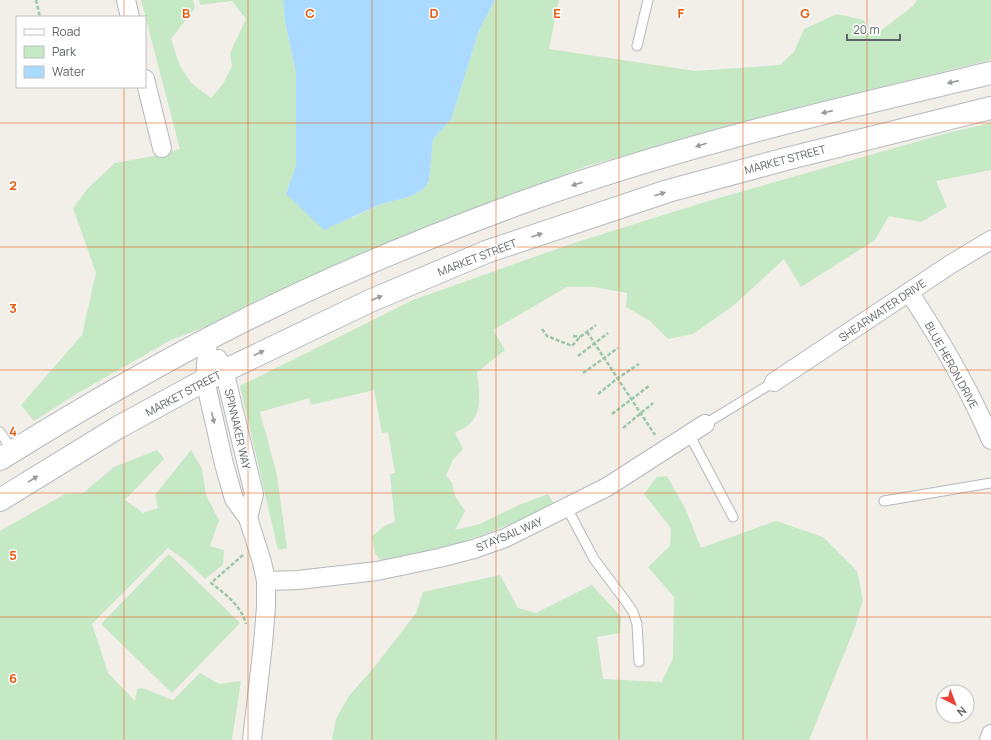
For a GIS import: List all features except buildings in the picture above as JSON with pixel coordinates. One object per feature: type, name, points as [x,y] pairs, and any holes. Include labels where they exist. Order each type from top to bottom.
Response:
[{"type":"main road","points":[[6,455],[100,398],[208,339],[304,292],[362,266],[478,219],[548,193],[628,167],[773,125],[991,73]]},
{"type":"main road","name":"MARKET STREET","points":[[0,500],[117,428],[215,375],[370,301],[486,252],[668,191],[786,158],[991,108]]},
{"type":"street","points":[[126,0],[130,16]]},
{"type":"street","points":[[146,83],[162,148]]},
{"type":"street","name":"SHEARWATER DRIVE","points":[[774,382],[951,264],[991,240]]},
{"type":"street","name":"BLUE HERON DRIVE","points":[[909,292],[954,366],[991,440]]},
{"type":"street","name":"SPINNAKER WAY","points":[[208,339],[215,375],[254,494],[248,518],[262,562],[266,581],[266,607],[263,644],[252,740]]},
{"type":"street","name":"STAYSAIL WAY","points":[[266,581],[298,580],[378,570],[439,558],[474,549],[505,538],[607,487],[705,424]]},
{"type":"street","points":[[989,740],[991,734]]},
{"type":"lane","points":[[637,46],[648,0]]},
{"type":"lane","points":[[705,424],[774,382]]},
{"type":"lane","points":[[0,432],[6,455]]},
{"type":"lane","points":[[689,434],[733,517]]},
{"type":"lane","points":[[884,501],[991,483]]},
{"type":"lane","points":[[567,508],[594,559],[633,612],[637,624],[639,662]]},
{"type":"path","points":[[36,0],[40,16]]},
{"type":"path","points":[[542,329],[547,336],[572,346],[580,337],[596,325]]},
{"type":"path","points":[[587,332],[657,438]]},
{"type":"path","points":[[578,356],[608,333]]},
{"type":"path","points":[[573,336],[580,337]]},
{"type":"path","points":[[583,373],[618,348]]},
{"type":"path","points":[[598,394],[639,364]]},
{"type":"path","points":[[612,414],[649,386]]},
{"type":"path","points":[[623,428],[653,403]]},
{"type":"path","points":[[244,554],[211,583],[236,605],[244,616],[247,629]]},
{"type":"green space","points":[[141,0],[193,0],[195,8],[171,39],[180,66],[191,83],[211,98],[223,84],[232,66],[230,53],[246,19],[232,1],[200,5],[199,0],[283,0],[285,21],[296,73],[296,165],[286,194],[352,218],[381,204],[409,197],[424,189],[429,181],[433,139],[451,120],[479,30],[495,0],[559,0],[549,49],[695,71],[780,65],[794,52],[804,29],[837,14],[863,20],[875,35],[913,6],[917,0],[991,0],[991,60],[783,111],[587,166],[419,231],[234,316],[171,340],[78,393],[34,421],[21,405],[82,335],[96,273],[73,208],[89,187],[115,163],[154,156],[180,149]]},
{"type":"green space","points":[[991,123],[991,170],[936,181],[947,207],[921,222],[889,216],[875,240],[801,287],[784,259],[734,305],[693,334],[668,339],[650,321],[626,307],[627,293],[594,287],[567,287],[493,330],[505,350],[477,372],[479,401],[476,416],[466,427],[455,433],[463,449],[453,460],[446,475],[452,483],[455,496],[465,511],[455,530],[480,524],[519,505],[548,494],[554,504],[499,529],[444,547],[381,561],[375,553],[372,536],[386,525],[395,522],[390,474],[395,473],[388,432],[382,433],[374,390],[311,405],[309,398],[260,412],[277,475],[287,548],[278,550],[240,386],[413,300],[571,244],[705,202],[951,132]]},
{"type":"green space","points":[[157,450],[164,459],[125,500],[143,513],[158,508],[155,495],[191,450],[202,469],[206,495],[219,520],[210,546],[224,550],[223,565],[205,579],[185,560],[168,548],[92,624],[108,673],[135,701],[137,689],[142,688],[173,700],[200,673],[219,684],[241,681],[232,740],[0,740],[0,531],[65,494],[83,493],[114,467]]},
{"type":"green space","points":[[667,476],[685,508],[701,548],[776,521],[823,537],[857,571],[863,600],[855,627],[809,740],[332,740],[336,719],[349,696],[376,665],[416,613],[423,592],[500,575],[518,608],[536,613],[592,585],[621,617],[620,633],[597,637],[603,679],[662,682],[673,658],[674,597],[648,567],[670,546],[671,528],[644,494],[657,477]]},
{"type":"green space","points":[[169,554],[240,623],[172,693],[101,624]]},
{"type":"water","points":[[283,0],[495,0],[479,30],[451,120],[433,139],[429,181],[424,189],[409,197],[381,204],[324,230],[286,194],[296,165],[296,73],[285,21]]}]
